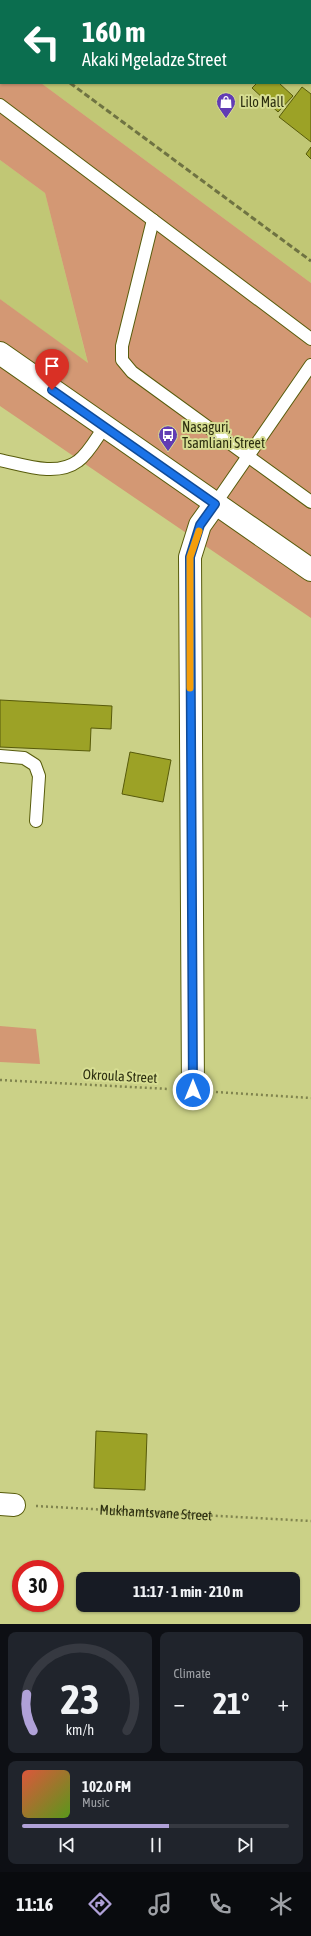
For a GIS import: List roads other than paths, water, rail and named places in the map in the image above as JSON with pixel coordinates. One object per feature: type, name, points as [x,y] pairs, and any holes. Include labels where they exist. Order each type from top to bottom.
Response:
[{"type":"street","points":[[0,353],[311,570]]},
{"type":"street","points":[[193,1090],[190,557],[200,525],[215,504]]},
{"type":"lane","points":[[0,105],[311,339]]},
{"type":"lane","points":[[153,220],[122,346],[122,360],[132,372],[311,502]]},
{"type":"lane","points":[[215,504],[311,365]]},
{"type":"lane","points":[[0,460],[41,468],[64,469],[79,460],[105,426]]},
{"type":"lane","points":[[0,756],[24,758],[36,765],[39,776],[36,821]]},
{"type":"railway","points":[[71,84],[311,261]]},
{"type":"place","name":"Lilo Mall","points":[[226,119]]},
{"type":"place","name":"Nasaguri, Tsamliani Street","points":[[168,452]]}]
